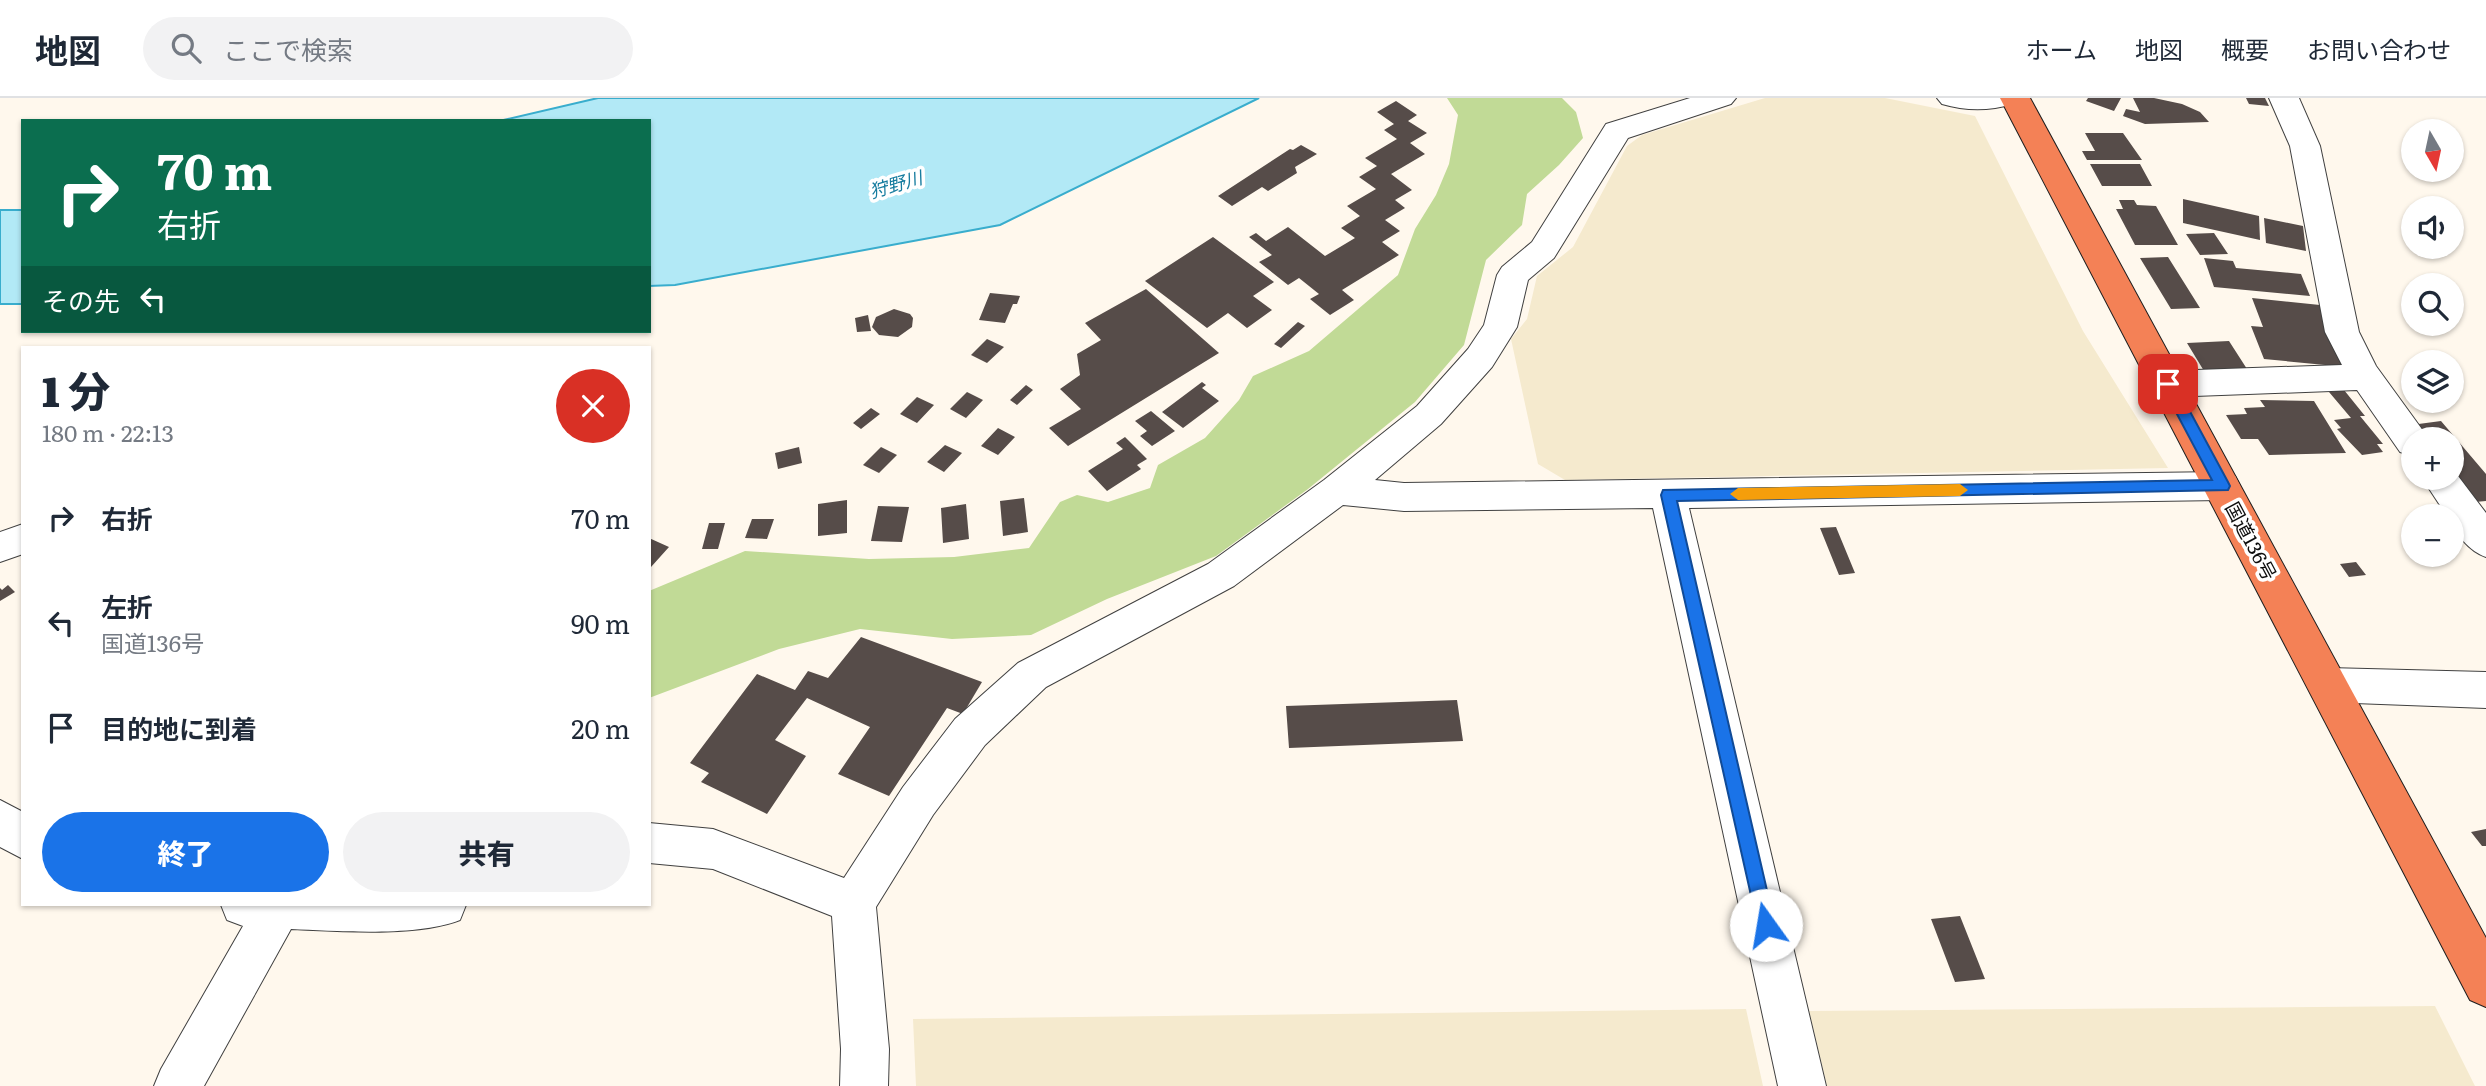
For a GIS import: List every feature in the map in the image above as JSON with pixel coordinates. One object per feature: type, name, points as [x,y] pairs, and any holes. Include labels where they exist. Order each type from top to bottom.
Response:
[{"type":"highway","name":"国道136号","points":[[2015,98],[2486,984]]},
{"type":"street","points":[[864,1086],[864,1049],[853,903],[918,801],[970,732],[1032,675],[1221,575],[1337,490],[1429,415],[1480,358],[1500,327],[1513,275],[1543,250],[1617,131],[1721,98]]},
{"type":"street","points":[[1952,98],[1990,101],[2003,98]]},
{"type":"street","points":[[2284,98],[2305,146],[2342,332],[2365,377],[2402,427]]},
{"type":"street","points":[[2168,384],[2365,377]]},
{"type":"street","points":[[1337,490],[1404,497],[2222,486]]},
{"type":"street","points":[[2449,490],[2486,542]]},
{"type":"street","points":[[1668,495],[1802,1086]]},
{"type":"street","points":[[0,547],[21,540]]},
{"type":"street","points":[[2328,685],[2486,690]]},
{"type":"street","points":[[0,820],[21,837]]},
{"type":"street","points":[[651,843],[713,849],[853,903]]},
{"type":"street","points":[[178,1086],[261,906],[383,911],[434,906]]},
{"type":"shaded area","points":[[1765,98],[1885,98],[1975,116],[2083,331],[2168,468],[1565,480],[1538,464],[1511,339],[1527,319],[1537,276],[1573,247],[1627,146],[1642,135]]},
{"type":"shaded area","points":[[2435,1006],[2475,1086],[1827,1086],[1809,1011]]},
{"type":"shaded area","points":[[1746,1009],[1763,1086],[916,1086],[913,1019]]},
{"type":"green space","points":[[1447,98],[1562,98],[1576,112],[1583,138],[1559,165],[1527,194],[1522,225],[1486,260],[1464,345],[1415,402],[1308,489],[1216,556],[1107,599],[1031,635],[952,639],[860,629],[779,649],[651,697],[651,590],[745,551],[869,559],[954,557],[1029,548],[1060,502],[1077,495],[1108,502],[1150,488],[1158,465],[1205,438],[1239,400],[1253,376],[1309,351],[1398,275],[1415,229],[1436,195],[1449,164],[1458,115]]},
{"type":"water","name":"狩野川","points":[[598,98],[1259,98],[1000,225],[675,285],[651,286],[651,119],[508,119]]},
{"type":"water","points":[[0,210],[21,210],[21,304],[0,304]]},
{"type":"building","points":[[2088,98],[2121,98],[2114,111],[2086,101]]},
{"type":"building","points":[[2133,98],[2154,98],[2182,104],[2200,112],[2209,122],[2145,124],[2123,116],[2126,109],[2140,112]]},
{"type":"building","points":[[2246,98],[2265,98],[2269,106],[2249,104]]},
{"type":"building","points":[[1396,101],[1417,115],[1408,121],[1427,133],[1410,143],[1425,154],[1391,174],[1412,190],[1395,200],[1405,208],[1385,220],[1400,231],[1382,242],[1399,255],[1342,290],[1354,300],[1330,315],[1310,299],[1319,294],[1299,278],[1288,285],[1259,262],[1272,255],[1249,237],[1256,233],[1266,241],[1288,227],[1325,256],[1355,238],[1341,228],[1360,216],[1347,206],[1376,189],[1359,177],[1377,166],[1365,158],[1397,139],[1384,130],[1394,124],[1377,112]]},
{"type":"building","points":[[2085,133],[2123,133],[2142,160],[2087,160],[2082,151],[2095,151]]},
{"type":"building","points":[[1301,145],[1317,154],[1295,167],[1297,173],[1268,191],[1262,187],[1232,206],[1218,196],[1290,149]]},
{"type":"building","points":[[2090,164],[2140,164],[2152,186],[2102,186]]},
{"type":"building","points":[[2183,199],[2259,216],[2260,240],[2183,223]]},
{"type":"building","points":[[2119,200],[2134,200],[2137,205],[2156,206],[2178,245],[2135,245],[2116,209],[2123,209]]},
{"type":"building","points":[[2264,218],[2303,226],[2306,251],[2266,243]]},
{"type":"building","points":[[2214,233],[2228,254],[2200,255],[2186,234]]},
{"type":"building","points":[[1213,237],[1274,282],[1253,296],[1272,310],[1247,328],[1228,313],[1207,328],[1145,281]]},
{"type":"building","points":[[2168,257],[2200,308],[2171,309],[2140,258]]},
{"type":"building","points":[[2204,258],[2233,261],[2236,268],[2301,274],[2310,296],[2214,287]]},
{"type":"building","points":[[1146,289],[1219,353],[1068,446],[1049,428],[1081,409],[1060,389],[1080,375],[1077,354],[1101,340],[1085,323]]},
{"type":"building","points":[[990,293],[1020,296],[1017,304],[1013,304],[1005,323],[979,320]]},
{"type":"building","points":[[2252,298],[2320,305],[2346,367],[2264,359],[2251,326],[2263,327]]},
{"type":"building","points":[[894,309],[910,314],[913,318],[912,327],[898,337],[879,335],[872,327],[876,317]]},
{"type":"building","points":[[868,315],[871,331],[857,332],[855,318]]},
{"type":"building","points":[[1298,322],[1305,326],[1281,348],[1274,344]]},
{"type":"building","points":[[987,339],[1004,347],[987,363],[971,355]]},
{"type":"building","points":[[2229,341],[2247,369],[2204,371],[2187,343]]},
{"type":"building","points":[[1202,382],[1206,385],[1202,388],[1219,401],[1183,428],[1162,412]]},
{"type":"building","points":[[1026,385],[1033,390],[1017,405],[1010,400]]},
{"type":"building","points":[[2344,390],[2365,416],[2360,416],[2383,444],[2377,444],[2383,452],[2362,455],[2337,429],[2341,428],[2334,420],[2351,418],[2329,392]]},
{"type":"building","points":[[967,392],[983,400],[966,418],[950,409]]},
{"type":"building","points":[[917,397],[934,405],[917,423],[900,414]]},
{"type":"building","points":[[2260,400],[2314,401],[2346,453],[2269,455],[2258,439],[2241,439],[2226,415],[2247,414],[2244,408],[2265,407]]},
{"type":"building","points":[[871,408],[880,414],[861,429],[853,423]]},
{"type":"building","points":[[1151,411],[1175,431],[1152,446],[1140,436],[1147,431],[1135,421]]},
{"type":"building","points":[[2441,421],[2446,427],[2413,427],[2411,425]]},
{"type":"building","points":[[998,428],[1015,437],[998,455],[981,446]]},
{"type":"building","points":[[1125,437],[1147,459],[1137,465],[1141,469],[1107,491],[1088,471],[1123,449],[1116,443]]},
{"type":"building","points":[[945,445],[962,453],[944,472],[927,462]]},
{"type":"building","points":[[799,447],[802,463],[778,469],[775,453]]},
{"type":"building","points":[[881,447],[897,455],[879,473],[863,465]]},
{"type":"building","points":[[2464,448],[2486,474],[2486,501],[2475,502],[2464,489]]},
{"type":"building","points":[[1024,498],[1028,532],[1003,536],[1000,501]]},
{"type":"building","points":[[847,500],[847,533],[818,536],[818,504]]},
{"type":"building","points":[[966,504],[969,539],[943,543],[941,508]]},
{"type":"building","points":[[878,506],[909,507],[902,542],[871,541]]},
{"type":"building","points":[[752,519],[774,519],[767,539],[745,538]]},
{"type":"building","points":[[709,523],[725,523],[718,549],[702,549]]},
{"type":"building","points":[[1836,527],[1855,573],[1839,575],[1820,528]]},
{"type":"building","points":[[651,539],[669,547],[651,567]]},
{"type":"building","points":[[2356,562],[2366,575],[2349,577],[2340,564]]},
{"type":"building","points":[[8,585],[15,592],[0,601],[0,588],[2,590]]},
{"type":"building","points":[[861,637],[982,682],[963,714],[947,708],[889,796],[838,774],[870,727],[807,698],[775,740],[806,756],[767,814],[701,782],[709,773],[690,763],[757,674],[795,690],[808,671],[828,678]]},
{"type":"building","points":[[1457,700],[1463,741],[1289,748],[1286,706]]},
{"type":"building","points":[[2486,829],[2486,846],[2482,846],[2471,832]]},
{"type":"building","points":[[1960,916],[1985,979],[1955,982],[1931,919]]},
{"type":"slow traffic","points":[[1738,494],[1960,490]]},
{"type":"route","points":[[1766,925],[1668,495],[2222,486],[2168,384]]}]
